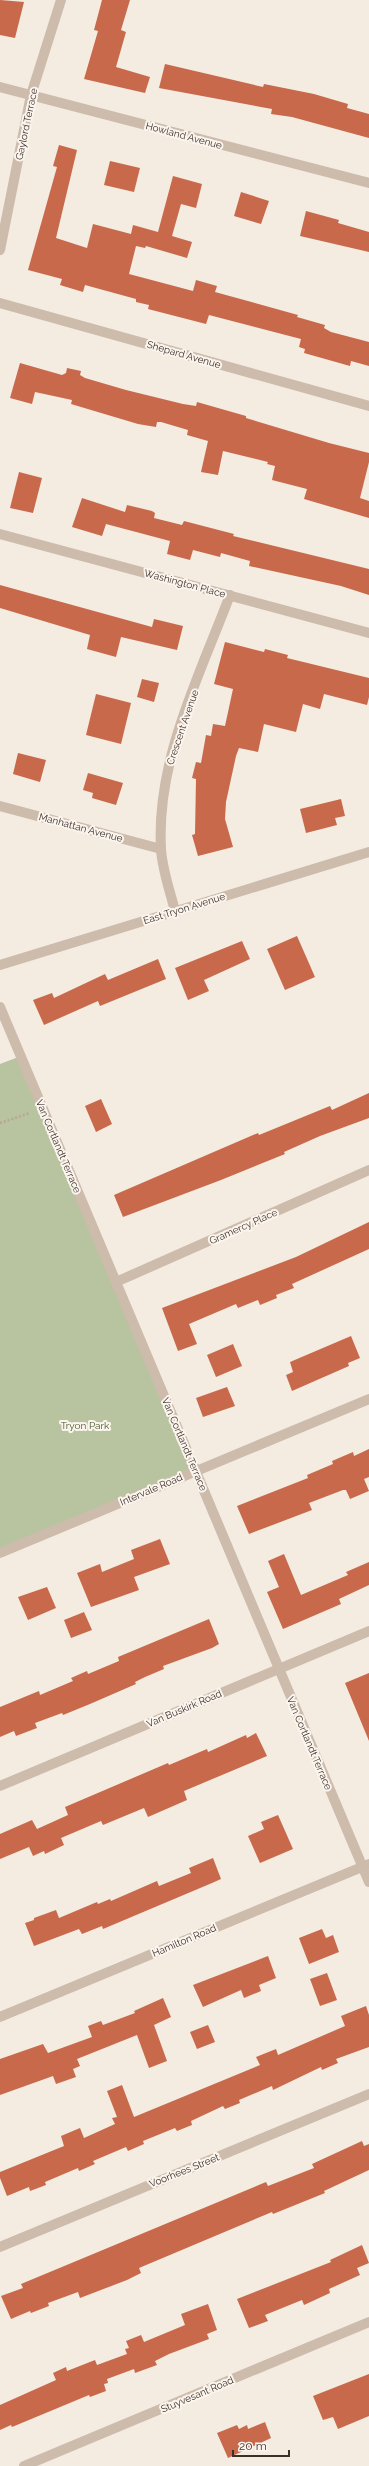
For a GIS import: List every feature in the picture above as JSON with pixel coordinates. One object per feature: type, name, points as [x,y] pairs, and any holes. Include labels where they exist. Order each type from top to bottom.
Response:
[{"type":"street","name":"Gaylord Terrace","points":[[0,250],[31,95],[60,0]]},
{"type":"street","name":"Howland Avenue","points":[[0,87],[369,183]]},
{"type":"street","name":"Shepard Avenue","points":[[0,303],[369,406]]},
{"type":"street","name":"Washington Place","points":[[0,534],[369,633]]},
{"type":"street","name":"Crescent Avenue","points":[[175,911],[161,849],[161,815],[164,782],[173,745],[230,595]]},
{"type":"street","name":"Manhattan Avenue","points":[[0,806],[161,849]]},
{"type":"street","name":"East Tryon Avenue","points":[[0,965],[369,852]]},
{"type":"street","name":"Van Cortlandt Terrace","points":[[0,1007],[279,1668],[366,1865],[369,1882]]},
{"type":"street","name":"Gramercy Place","points":[[116,1282],[369,1170]]},
{"type":"street","name":"Intervale Road","points":[[0,1553],[369,1399]]},
{"type":"street","name":"Van Buskirk Road","points":[[0,1786],[369,1631]]},
{"type":"street","name":"Hamilton Road","points":[[0,2017],[366,1865]]},
{"type":"street","name":"Voorhees Street","points":[[0,2246],[369,2094]]},
{"type":"street","name":"Stuyvesant Road","points":[[24,2466],[369,2322]]},
{"type":"path","points":[[0,1123],[43,1108]]},
{"type":"green space","name":"Tryon Park","points":[[21,1056],[195,1470],[0,1553],[0,1064]]},
{"type":"building","points":[[0,0],[24,2],[15,38],[0,35]]},
{"type":"building","points":[[102,0],[130,0],[121,30],[126,32],[116,67],[150,77],[145,93],[84,79],[98,31],[94,30]]},
{"type":"building","points":[[165,64],[263,87],[264,84],[314,94],[348,104],[347,108],[369,114],[369,138],[292,117],[271,114],[272,109],[159,88]]},
{"type":"building","points":[[59,145],[77,150],[56,238],[87,248],[93,224],[131,234],[133,225],[158,232],[173,176],[202,184],[196,208],[181,204],[172,236],[192,242],[187,258],[146,246],[145,248],[136,246],[129,274],[193,291],[196,280],[217,286],[215,292],[298,315],[297,317],[325,325],[324,328],[331,332],[369,342],[369,366],[351,361],[350,366],[304,353],[305,349],[299,347],[301,339],[209,315],[206,324],[148,309],[149,305],[136,302],[136,299],[85,285],[83,292],[60,285],[62,279],[28,270],[57,167],[53,166]]},
{"type":"building","points":[[110,161],[140,168],[134,192],[104,185]]},
{"type":"building","points":[[241,192],[269,201],[261,224],[234,216]]},
{"type":"building","points":[[306,211],[339,220],[338,223],[369,232],[369,252],[300,236]]},
{"type":"building","points":[[20,363],[62,375],[66,373],[67,368],[81,371],[80,375],[85,378],[126,390],[183,404],[196,406],[197,402],[329,443],[369,453],[369,462],[360,498],[369,501],[369,518],[304,499],[307,489],[272,480],[275,466],[267,464],[268,462],[223,451],[218,475],[201,472],[208,441],[187,435],[188,430],[161,422],[157,422],[156,427],[138,424],[71,404],[72,400],[35,392],[32,404],[10,398]]},
{"type":"building","points":[[19,472],[42,478],[33,513],[10,508]]},
{"type":"building","points":[[82,498],[125,512],[127,505],[152,511],[155,513],[154,518],[182,525],[184,521],[234,534],[233,536],[369,569],[369,595],[341,586],[249,566],[250,561],[221,553],[220,557],[193,550],[190,560],[167,554],[170,541],[106,524],[102,536],[72,527]]},
{"type":"building","points":[[0,585],[152,627],[154,619],[183,626],[177,650],[121,637],[116,657],[87,649],[90,635],[0,608]]},
{"type":"building","points":[[225,642],[264,652],[265,649],[288,655],[287,658],[369,678],[369,697],[367,705],[324,694],[320,709],[303,704],[296,732],[264,724],[258,752],[239,748],[236,756],[226,802],[225,819],[233,847],[198,856],[192,835],[195,834],[196,779],[192,778],[196,762],[201,763],[206,735],[211,736],[213,724],[225,726],[233,689],[214,684]]},
{"type":"building","points":[[142,679],[159,683],[154,702],[137,697]]},
{"type":"building","points":[[96,694],[131,703],[121,744],[86,735]]},
{"type":"building","points":[[18,753],[46,760],[40,782],[13,774]]},
{"type":"building","points":[[88,773],[123,783],[116,805],[92,798],[93,793],[83,790]]},
{"type":"building","points":[[341,799],[345,816],[335,818],[337,825],[306,833],[300,809]]},
{"type":"building","points":[[297,936],[315,977],[285,990],[267,949]]},
{"type":"building","points":[[242,941],[250,959],[204,980],[209,991],[188,1000],[175,968]]},
{"type":"building","points":[[158,959],[166,979],[100,1006],[98,1001],[44,1025],[33,1000],[52,993],[54,998],[105,974],[108,980]]},
{"type":"building","points":[[369,1093],[369,1118],[320,1136],[284,1152],[285,1154],[221,1180],[123,1217],[114,1195],[258,1133],[259,1135],[330,1106],[332,1110]]},
{"type":"building","points":[[101,1099],[112,1124],[96,1132],[85,1106]]},
{"type":"building","points":[[369,1222],[369,1249],[292,1284],[294,1288],[276,1295],[277,1298],[260,1305],[258,1300],[238,1308],[236,1304],[189,1324],[197,1344],[178,1351],[162,1308],[296,1257]]},
{"type":"building","points":[[351,1336],[360,1358],[348,1363],[349,1366],[292,1391],[286,1375],[293,1372],[290,1362]]},
{"type":"building","points":[[233,1344],[242,1366],[216,1377],[207,1355]]},
{"type":"building","points":[[227,1387],[235,1406],[203,1417],[196,1398]]},
{"type":"building","points":[[369,1449],[369,1477],[364,1479],[369,1491],[350,1499],[346,1490],[343,1490],[309,1503],[312,1510],[249,1534],[237,1506],[308,1478],[307,1475],[333,1464],[332,1461],[353,1452],[354,1456]]},
{"type":"building","points":[[160,1539],[170,1564],[134,1577],[139,1590],[91,1607],[77,1573],[100,1564],[102,1572],[134,1559],[131,1550]]},
{"type":"building","points":[[284,1554],[301,1595],[348,1575],[346,1572],[369,1562],[369,1585],[339,1599],[341,1604],[283,1629],[267,1592],[279,1587],[268,1561]]},
{"type":"building","points":[[47,1587],[56,1608],[28,1620],[18,1597]]},
{"type":"building","points":[[84,1612],[92,1630],[71,1638],[64,1620]]},
{"type":"building","points":[[209,1619],[219,1644],[212,1648],[163,1666],[164,1669],[135,1682],[136,1684],[90,1704],[63,1715],[62,1713],[35,1723],[37,1728],[16,1736],[14,1731],[0,1737],[0,1707],[39,1691],[40,1695],[73,1681],[71,1678],[87,1671],[88,1674],[119,1661],[118,1657]]},
{"type":"building","points":[[369,1673],[369,1741],[345,1683]]},
{"type":"building","points":[[256,1733],[267,1756],[184,1791],[187,1800],[148,1817],[144,1808],[103,1825],[101,1821],[61,1838],[64,1845],[45,1854],[44,1851],[33,1856],[29,1847],[0,1859],[0,1834],[32,1820],[37,1829],[68,1815],[65,1807],[168,1763],[169,1765],[207,1749],[208,1752],[246,1735],[247,1738]]},
{"type":"building","points":[[278,1815],[293,1849],[260,1863],[248,1836],[264,1829],[261,1822]]},
{"type":"building","points":[[213,1858],[221,1879],[103,1929],[102,1926],[82,1934],[79,1929],[34,1946],[25,1923],[34,1920],[34,1918],[56,1910],[59,1918],[97,1902],[98,1904],[110,1899],[111,1901],[157,1881],[159,1886],[191,1873],[189,1868]]},
{"type":"building","points":[[322,1929],[326,1938],[333,1935],[339,1952],[309,1964],[299,1938]]},
{"type":"building","points":[[268,1956],[276,1978],[259,1985],[261,1991],[244,1998],[241,1990],[203,2007],[193,1985]]},
{"type":"building","points":[[327,1973],[337,2000],[320,2006],[310,1979]]},
{"type":"building","points":[[163,1998],[171,2017],[154,2025],[167,2061],[149,2068],[137,2035],[77,2059],[80,2066],[73,2069],[76,2077],[56,2084],[53,2076],[0,2095],[0,2059],[43,2044],[48,2053],[92,2037],[88,2026],[101,2021],[103,2025],[135,2013],[134,2011]]},
{"type":"building","points":[[366,2006],[369,2015],[369,2047],[336,2059],[338,2063],[322,2070],[321,2067],[273,2090],[272,2086],[239,2100],[240,2103],[225,2109],[223,2106],[191,2121],[192,2125],[177,2131],[175,2128],[143,2141],[144,2144],[128,2151],[126,2147],[93,2161],[95,2164],[79,2171],[78,2168],[45,2182],[46,2185],[30,2191],[29,2187],[7,2196],[0,2178],[0,2172],[64,2146],[61,2136],[80,2128],[84,2138],[115,2124],[112,2118],[117,2117],[107,2091],[122,2085],[134,2117],[260,2065],[256,2057],[276,2049],[278,2055],[345,2026],[341,2016]]},
{"type":"building","points":[[208,2025],[215,2042],[197,2049],[190,2032]]},
{"type":"building","points":[[362,2141],[364,2146],[369,2144],[369,2170],[324,2191],[325,2193],[273,2214],[272,2212],[139,2268],[141,2273],[127,2280],[80,2298],[78,2292],[48,2303],[49,2306],[31,2313],[30,2311],[11,2319],[1,2296],[23,2288],[21,2284],[266,2182],[268,2186],[314,2168],[312,2164]]},
{"type":"building","points":[[362,2245],[369,2263],[357,2268],[360,2275],[329,2289],[330,2293],[304,2305],[302,2300],[265,2315],[268,2321],[249,2328],[237,2299],[331,2262],[330,2260]]},
{"type":"building","points":[[208,2304],[217,2330],[207,2334],[209,2339],[169,2354],[155,2361],[157,2365],[135,2373],[134,2369],[107,2379],[108,2383],[104,2384],[106,2391],[90,2397],[89,2395],[12,2427],[11,2425],[0,2430],[0,2405],[56,2380],[53,2373],[66,2367],[67,2371],[95,2360],[97,2365],[127,2354],[125,2349],[129,2348],[126,2341],[141,2335],[144,2342],[185,2325],[181,2314]]},
{"type":"building","points":[[369,2374],[369,2416],[338,2429],[333,2417],[323,2420],[313,2396]]},
{"type":"building","points":[[265,2422],[271,2438],[228,2458],[217,2433],[237,2425],[239,2429],[247,2425],[248,2429]]}]
